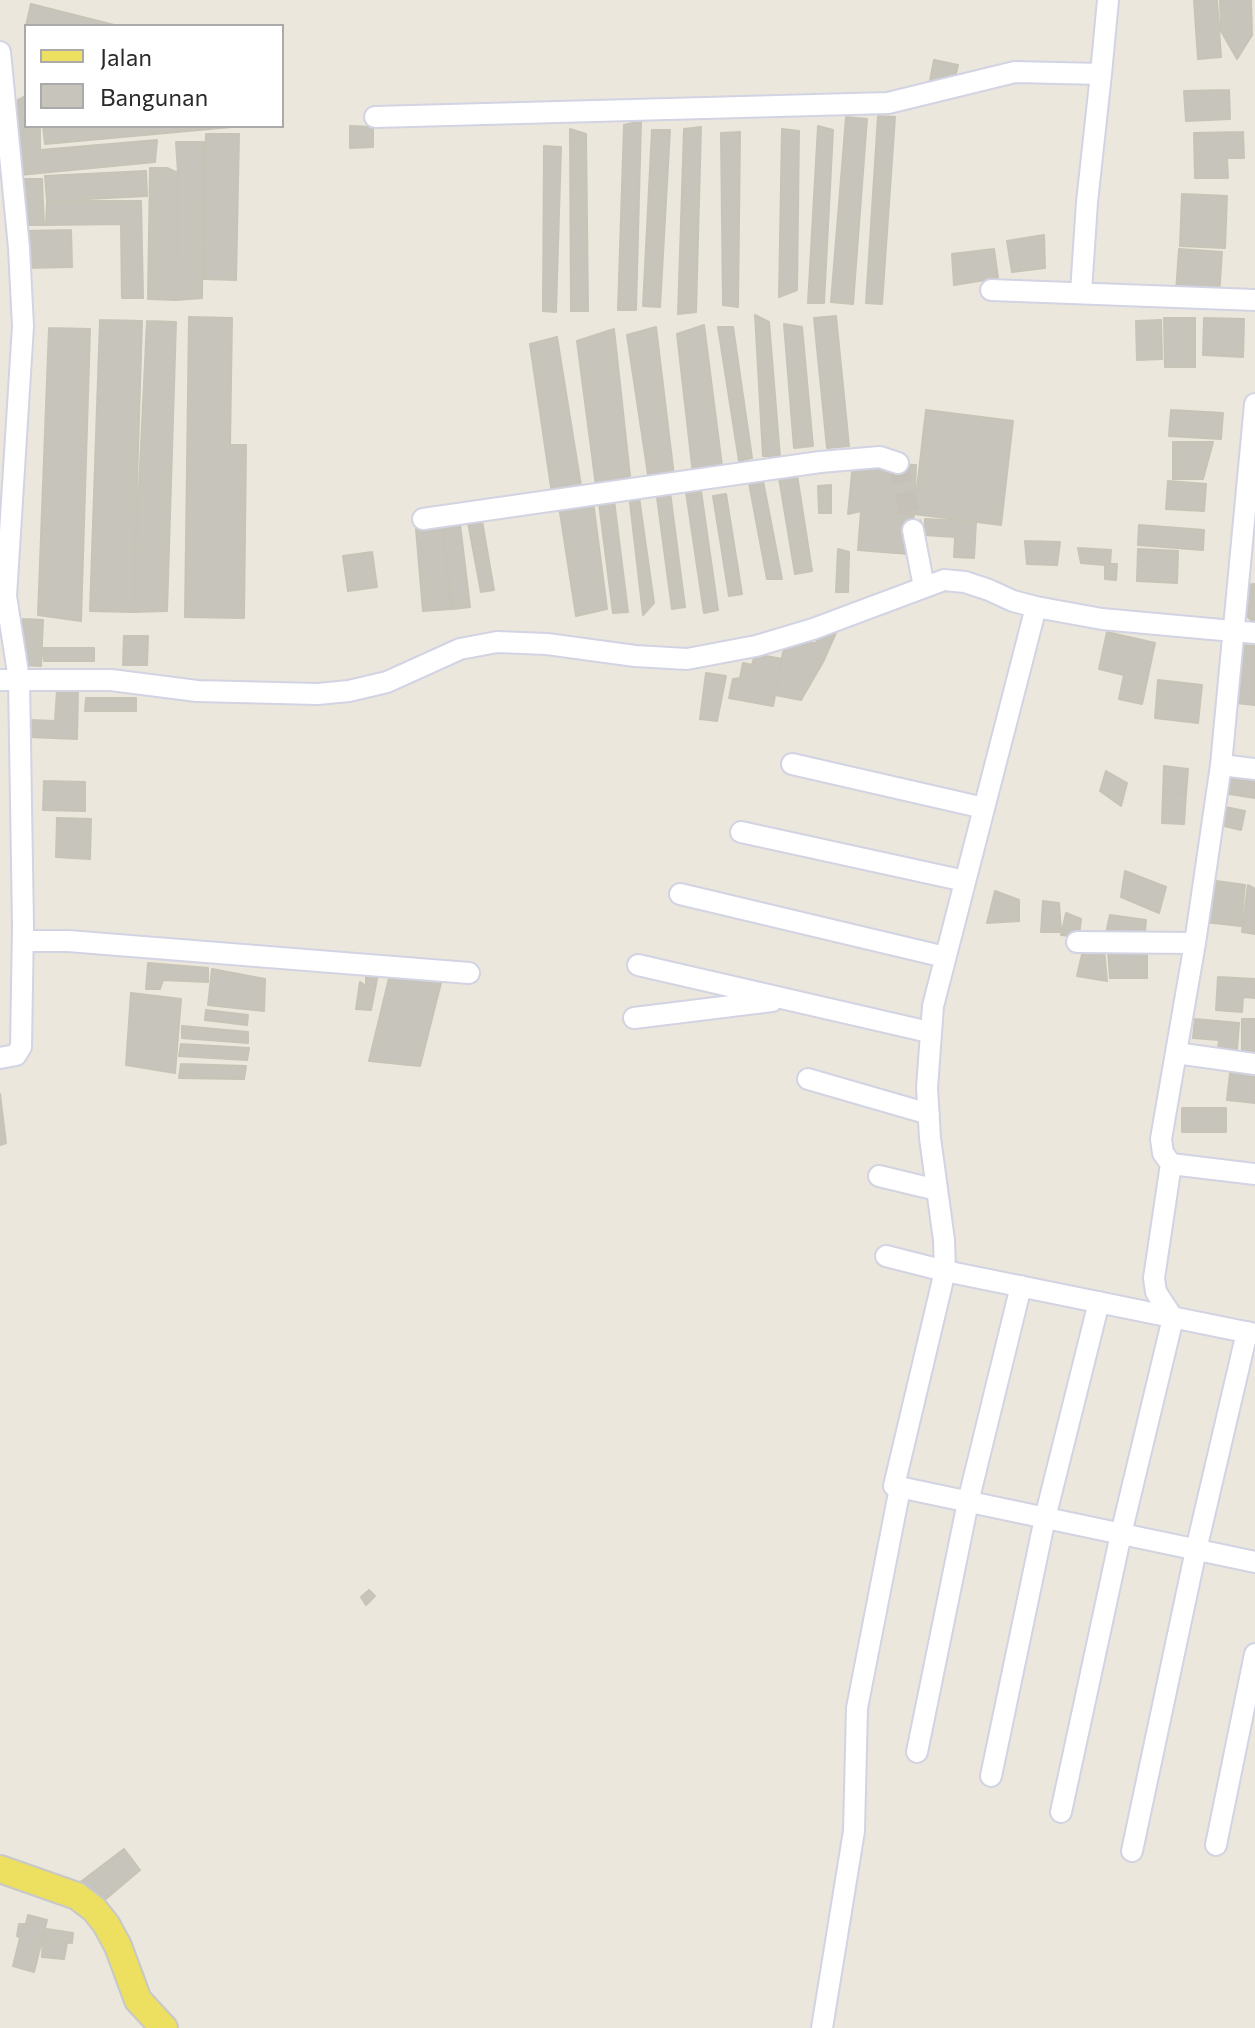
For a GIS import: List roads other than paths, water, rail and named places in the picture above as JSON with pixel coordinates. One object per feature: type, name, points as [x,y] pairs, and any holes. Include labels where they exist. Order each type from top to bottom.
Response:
[{"type":"main road","points":[[0,1869],[77,1896],[94,1909],[118,1946],[138,2000],[164,2028]]},
{"type":"street","points":[[1081,292],[1108,0]]},
{"type":"street","points":[[0,52],[19,248],[23,326],[6,596],[23,941],[21,1047],[16,1055],[0,1058]]},
{"type":"street","points":[[375,117],[888,103],[1015,72],[1101,74]]},
{"type":"street","points":[[991,290],[1255,300]]},
{"type":"street","points":[[1061,1812],[1121,1534],[1173,1318],[1156,1292],[1154,1278],[1171,1164],[1163,1153],[1161,1139],[1195,943],[1221,765],[1255,404]]},
{"type":"street","points":[[423,519],[820,462],[880,457],[898,463]]},
{"type":"street","points":[[913,530],[924,587]]},
{"type":"street","points":[[9,680],[111,680],[197,691],[283,695],[349,691],[387,682],[460,649],[497,642],[547,644],[635,656],[687,659],[756,646],[813,629],[944,580],[965,582],[1036,607],[1102,619],[1255,633]]},
{"type":"street","points":[[1036,607],[945,957],[929,1032],[929,1114],[945,1271],[894,1486],[1255,1562]]},
{"type":"street","points":[[792,764],[984,808]]},
{"type":"street","points":[[1221,765],[1255,769]]},
{"type":"street","points":[[741,832],[965,881]]},
{"type":"street","points":[[680,894],[945,957]]},
{"type":"street","points":[[23,941],[68,941],[469,973]]},
{"type":"street","points":[[1077,942],[1195,943]]},
{"type":"street","points":[[638,965],[929,1032]]},
{"type":"street","points":[[634,1018],[788,999]]},
{"type":"street","points":[[1176,1053],[1255,1064]]},
{"type":"street","points":[[808,1079],[929,1114]]},
{"type":"street","points":[[1171,1164],[1255,1174]]},
{"type":"street","points":[[879,1176],[937,1190]]},
{"type":"street","points":[[886,1256],[945,1271],[1251,1333],[1196,1550],[1132,1851]]},
{"type":"street","points":[[917,1752],[968,1502],[1021,1286]]},
{"type":"street","points":[[991,1776],[1045,1518],[1099,1302]]},
{"type":"street","points":[[822,2028],[854,1831],[857,1708],[900,1488]]},
{"type":"street","points":[[1216,1845],[1248,1723],[1255,1654]]},
{"type":"tunnel","points":[[898,463],[913,530]]}]
